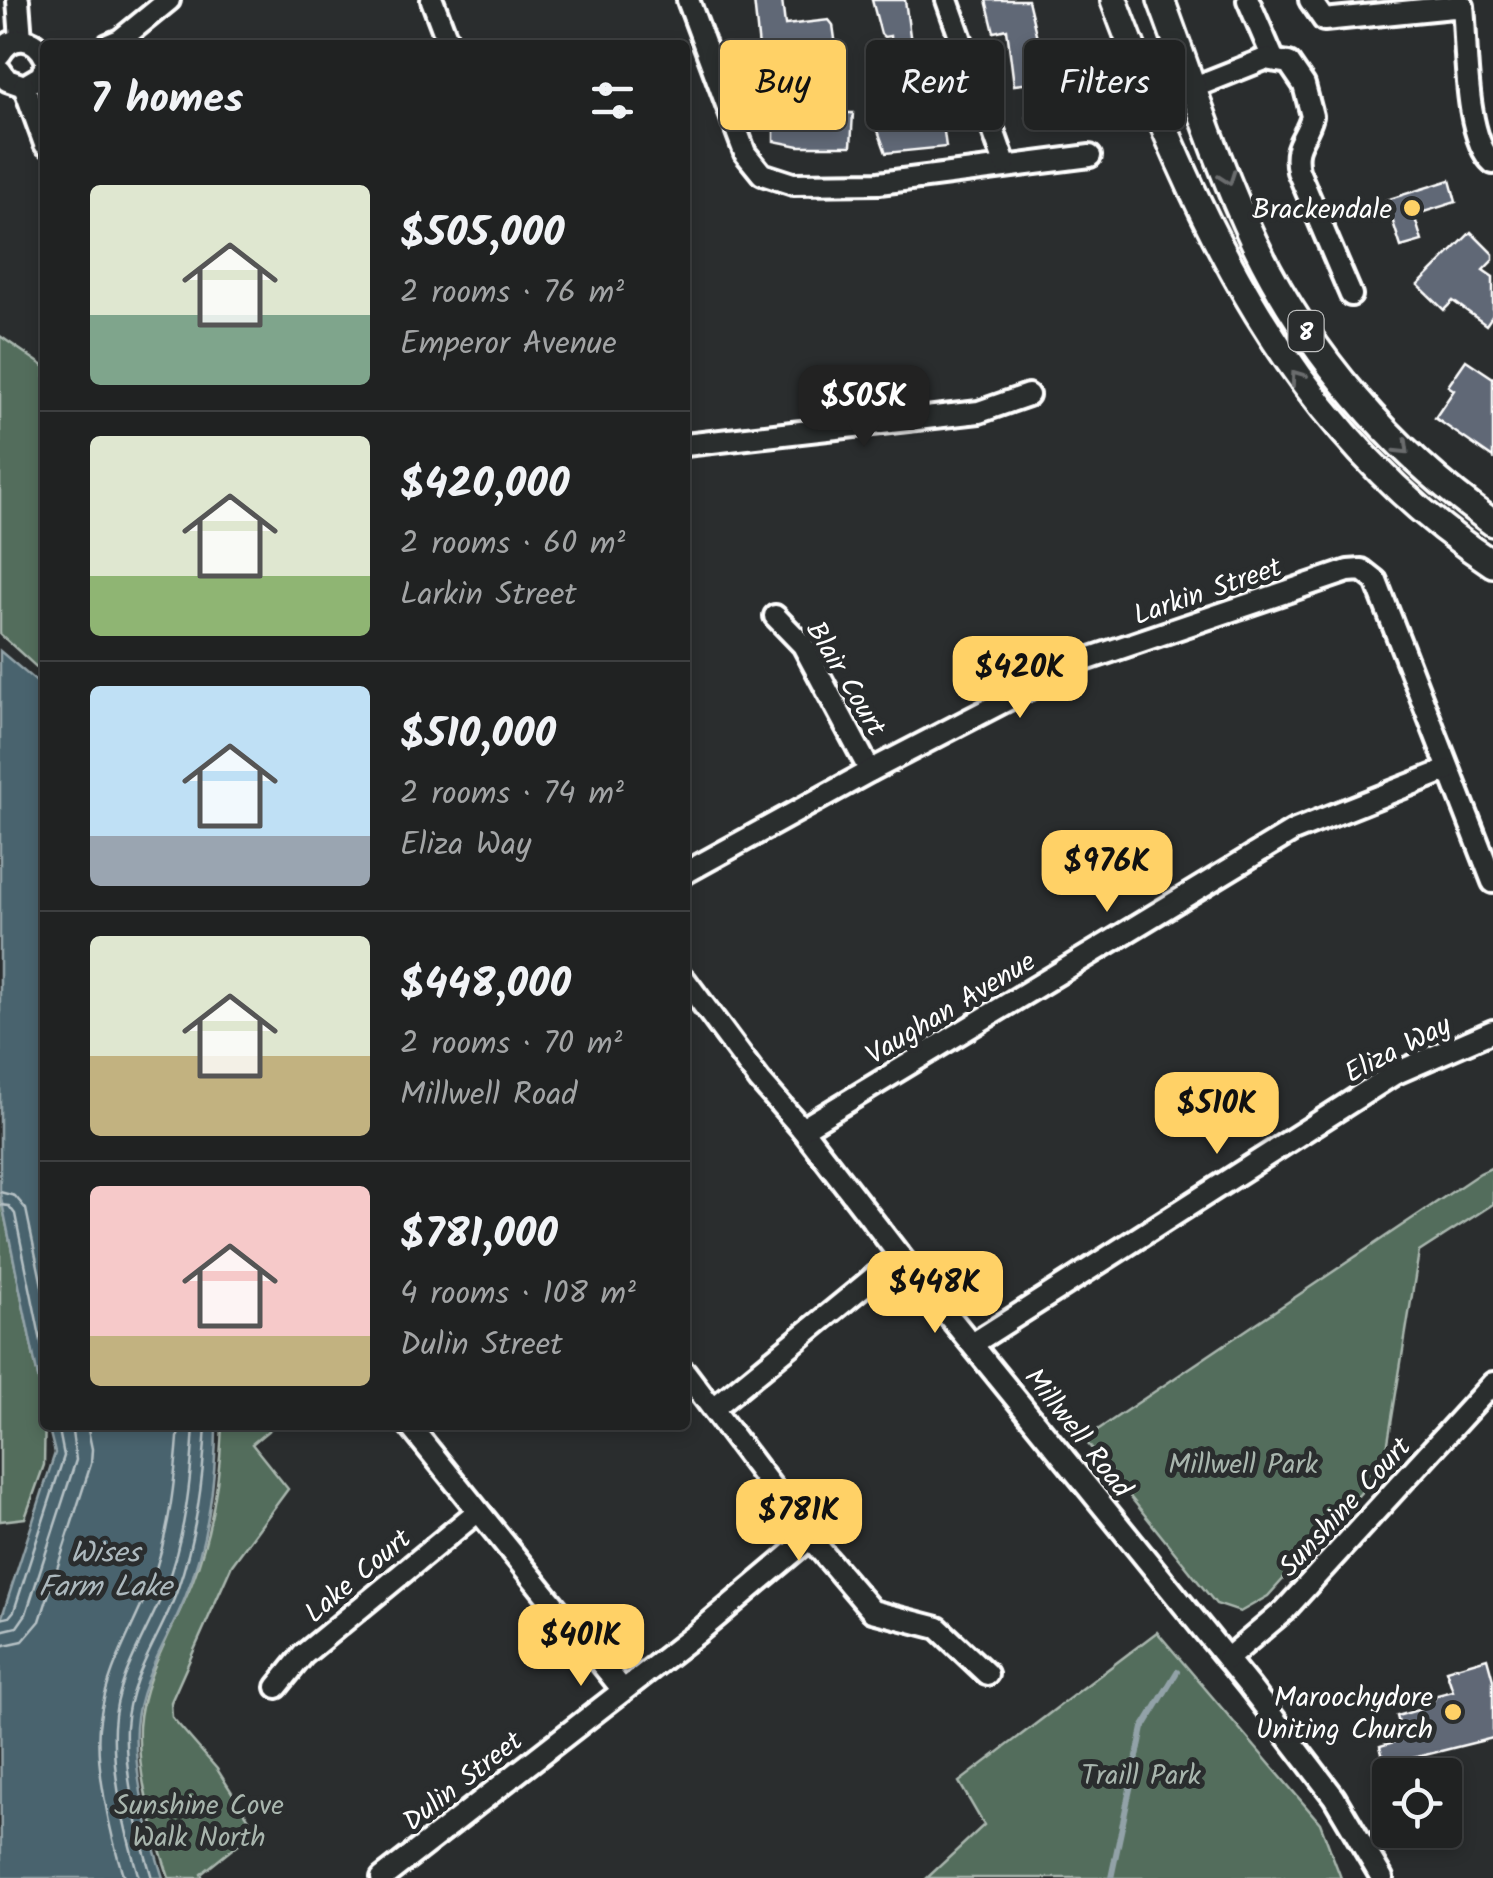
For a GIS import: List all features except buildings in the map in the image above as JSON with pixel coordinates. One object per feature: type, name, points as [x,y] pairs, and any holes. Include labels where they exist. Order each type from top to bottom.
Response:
[{"type":"main road","name":"8","points":[[1114,0],[1130,40]]},
{"type":"main road","name":"8","points":[[1161,0],[1237,204],[1300,323],[1334,371],[1400,446],[1493,524]]},
{"type":"main road","name":"8","points":[[1166,130],[1226,261],[1312,398],[1347,440],[1428,517],[1493,564]]},
{"type":"street","points":[[18,0],[21,38]]},
{"type":"street","points":[[120,40],[169,0]]},
{"type":"street","points":[[432,0],[446,40]]},
{"type":"street","points":[[688,0],[744,153],[762,174],[793,184],[880,183],[1090,156]]},
{"type":"street","points":[[946,0],[1005,164]]},
{"type":"street","points":[[1248,0],[1274,58]]},
{"type":"street","points":[[1310,0],[1324,20],[1463,6],[1474,131],[1484,156],[1493,163]]},
{"type":"street","points":[[0,54],[4,46],[21,38],[40,50]]},
{"type":"street","points":[[1185,91],[1274,58],[1288,63],[1304,86],[1312,116],[1297,146],[1298,171],[1351,295]]},
{"type":"street","points":[[0,70],[7,80],[24,86],[40,77]]},
{"type":"street","points":[[24,86],[40,130]]},
{"type":"street","points":[[690,444],[979,412],[1028,395]]},
{"type":"street","name":"Larkin Street","points":[[690,870],[1082,661],[1348,571],[1362,570],[1376,581],[1447,770]]},
{"type":"street","name":"Blair Court","points":[[775,616],[802,645],[870,771]]},
{"type":"street","points":[[1447,770],[1493,882]]},
{"type":"street","name":"Vaughan Avenue","points":[[802,1129],[1293,831],[1447,770]]},
{"type":"street","name":"Millwell Road","points":[[690,987],[760,1081],[1227,1659],[1334,1797],[1382,1878]]},
{"type":"street","name":"Eliza Way","points":[[974,1344],[1394,1074],[1493,1031]]},
{"type":"street","points":[[714,1408],[900,1256]]},
{"type":"street","points":[[690,1378],[810,1538],[872,1611],[938,1628],[987,1674]]},
{"type":"street","name":"Sunshine Court","points":[[1227,1659],[1284,1612],[1493,1383]]},
{"type":"street","points":[[413,1430],[622,1689]]},
{"type":"street","name":"Lake Court","points":[[277,1687],[303,1655],[477,1512]]},
{"type":"street","name":"Dulin Street","points":[[382,1878],[696,1634],[810,1538]]},
{"type":"green space","points":[[0,336],[40,364],[40,670],[0,634]]},
{"type":"green space","name":"Millwell Park","points":[[1493,1167],[1493,1204],[1419,1252],[1384,1467],[1268,1596],[1240,1612],[1216,1604],[1084,1439]]},
{"type":"green space","points":[[0,1193],[40,1387],[40,1430],[45,1430],[44,1465],[25,1518],[0,1521]]},
{"type":"green space","name":"Sunshine Cove Walk North","points":[[222,1430],[269,1430],[252,1444],[288,1489],[232,1565],[171,1702],[172,1717],[217,1769],[256,1830],[201,1874],[203,1878],[169,1878],[144,1784],[139,1746],[141,1708],[152,1672],[192,1583],[205,1545],[217,1486]]},
{"type":"green space","name":"Traill Park","points":[[1157,1632],[1320,1823],[1341,1878],[927,1878],[984,1825],[959,1782]]},
{"type":"water","points":[[0,651],[40,685],[40,1387],[0,1193]]},
{"type":"water","name":"Wises Farm Lake","points":[[49,1430],[216,1430],[212,1491],[199,1557],[138,1710],[140,1783],[163,1878],[1,1878],[0,1623],[55,1453]]},
{"type":"waterway","points":[[1111,1878],[1143,1728],[1177,1672]]},
{"type":"place","name":"Brackendale","points":[[1412,208]]},
{"type":"place","name":"Maroochydore Uniting Church","points":[[1453,1712]]}]
